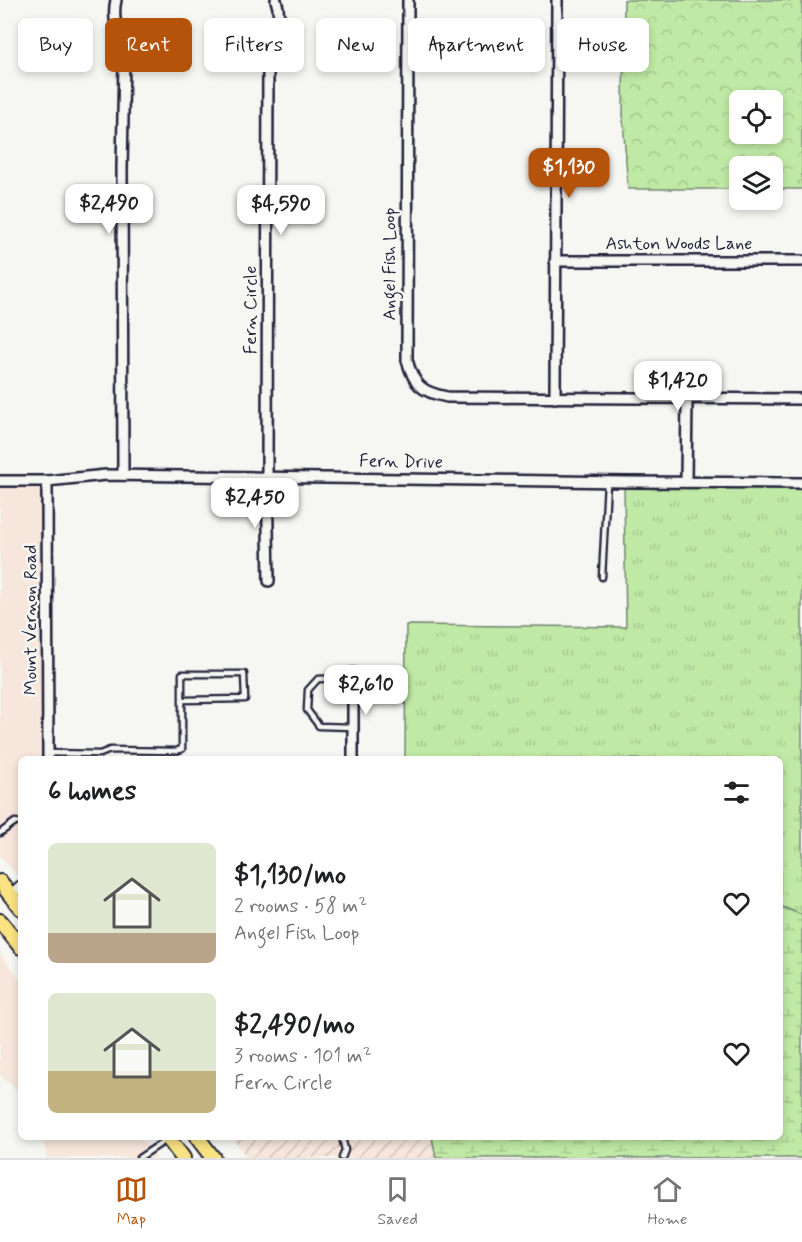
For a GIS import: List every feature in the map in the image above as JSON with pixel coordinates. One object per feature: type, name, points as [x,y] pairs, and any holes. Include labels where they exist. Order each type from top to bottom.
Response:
[{"type":"main road","points":[[8,888],[18,903]]},
{"type":"main road","points":[[0,921],[18,943]]},
{"type":"main road","points":[[171,1140],[183,1158]]},
{"type":"main road","points":[[190,1140],[205,1148]]},
{"type":"street","points":[[116,0],[115,24],[122,43],[124,60],[123,475]]},
{"type":"street","name":"Fern Circle","points":[[269,581],[267,477],[268,56],[272,33],[279,18],[276,0]]},
{"type":"street","name":"Angel Fish Loop","points":[[408,0],[406,340],[407,360],[411,374],[420,387],[433,394],[447,397],[802,399]]},
{"type":"street","points":[[555,398],[556,0]]},
{"type":"street","name":"Ashton Woods Lane","points":[[555,261],[802,261]]},
{"type":"street","points":[[686,482],[687,398]]},
{"type":"street","name":"Fern Drive","points":[[0,481],[47,481],[123,475],[802,483]]},
{"type":"street","name":"Mount Vernon Road","points":[[47,481],[48,756]]},
{"type":"street","points":[[353,676],[353,756]]},
{"type":"lane","points":[[602,577],[607,482]]},
{"type":"lane","points":[[48,756],[100,754],[110,750],[176,751],[182,749],[182,700],[182,674],[244,674],[245,699],[182,700]]},
{"type":"lane","points":[[353,676],[318,678],[308,690],[307,710],[319,726],[353,726]]},
{"type":"lane","points":[[0,833],[15,822],[18,822]]},
{"type":"lane","points":[[139,1158],[165,1140]]},
{"type":"lane","points":[[342,1158],[345,1150],[343,1140]]},
{"type":"shaded area","points":[[0,475],[48,475],[51,611],[48,756],[18,756],[18,877],[0,856]]},
{"type":"shaded area","points":[[0,954],[18,977],[18,1091],[0,1075]]},
{"type":"shaded area","points":[[43,1140],[142,1140],[157,1158],[47,1158]]},
{"type":"shaded area","points":[[234,1140],[433,1140],[436,1158],[247,1158]]},
{"type":"green space","points":[[624,0],[802,0],[802,189],[783,189],[783,156],[729,156],[729,189],[628,189],[623,119],[623,72],[649,72],[649,18],[624,18]]},
{"type":"green space","points":[[802,484],[802,915],[783,907],[783,756],[405,756],[406,625],[626,627],[624,485]]},
{"type":"green space","points":[[783,907],[802,915],[802,1158],[436,1158],[433,1140],[783,1140]]}]
